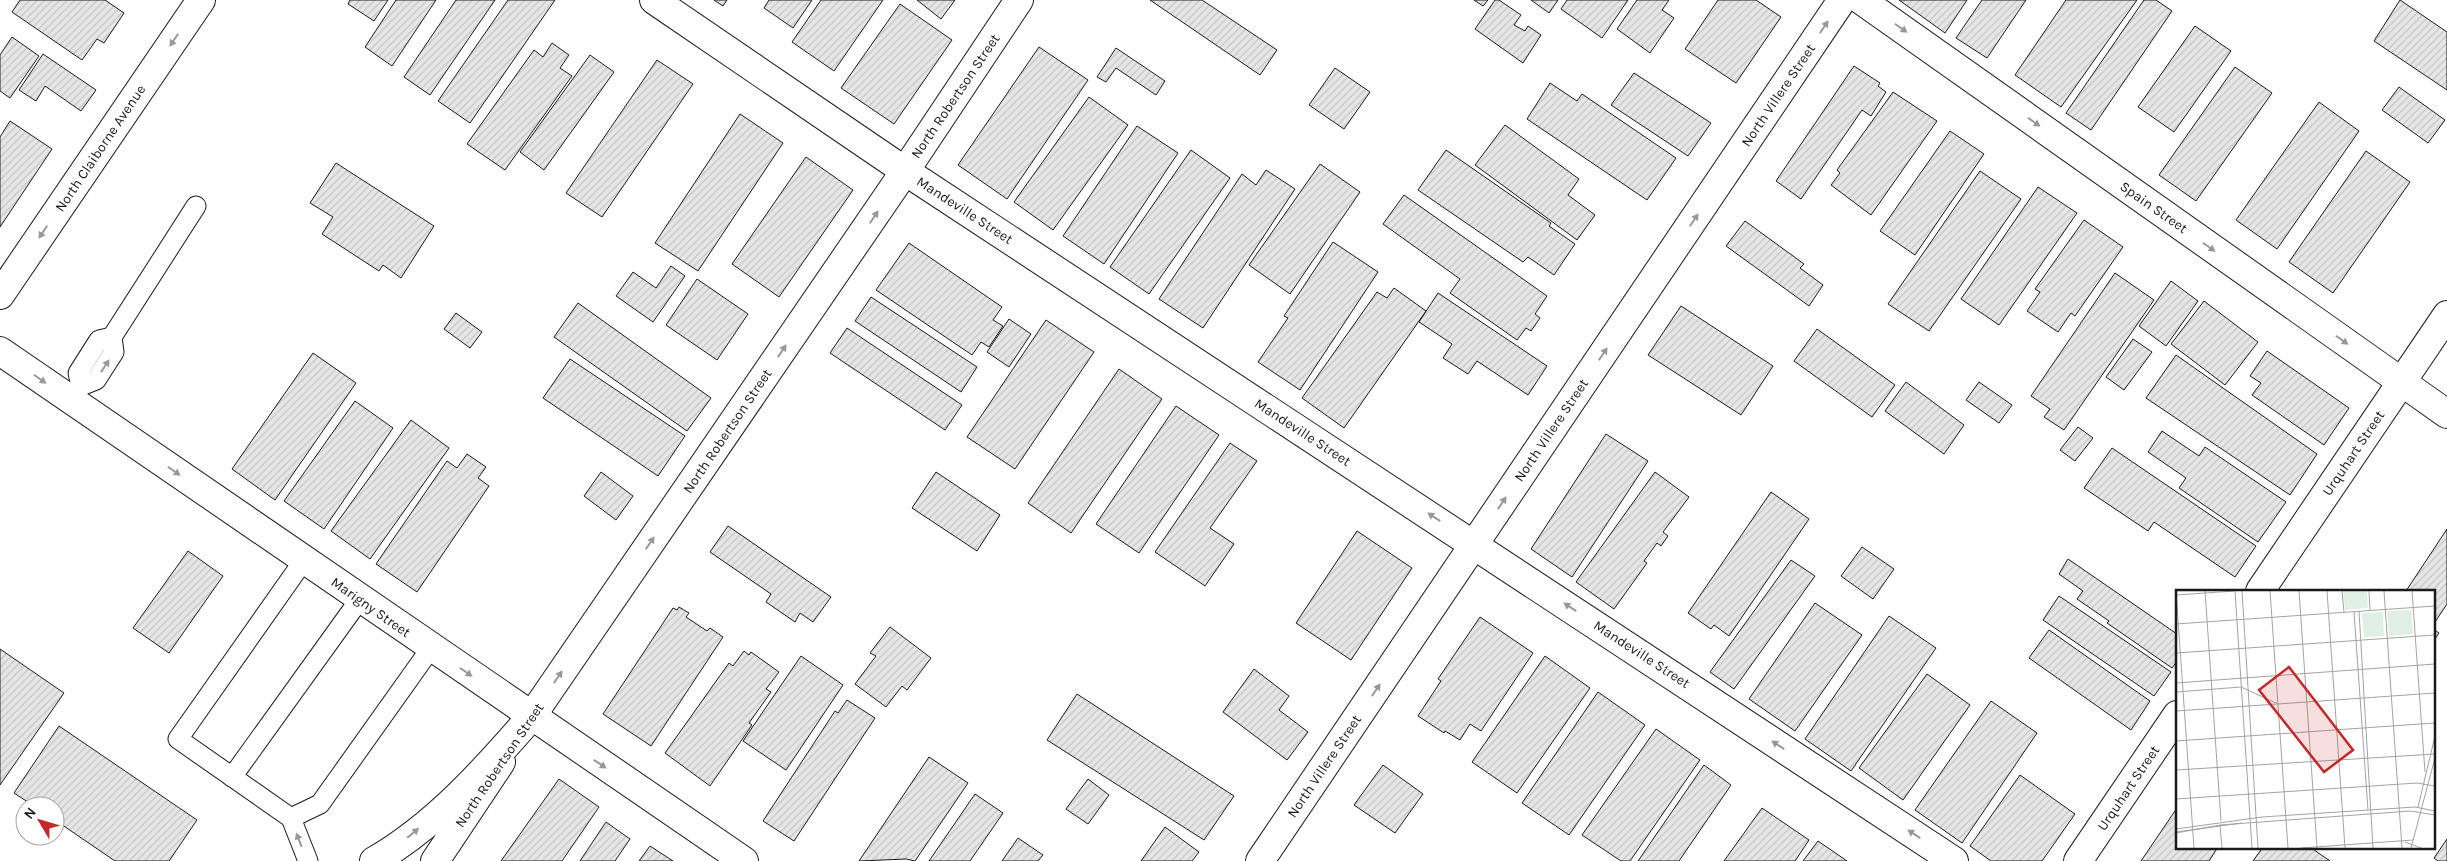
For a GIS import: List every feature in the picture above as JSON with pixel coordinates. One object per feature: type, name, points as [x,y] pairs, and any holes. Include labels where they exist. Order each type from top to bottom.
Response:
[{"type":"street","name":"North Claiborne Avenue","points":[[0,295],[201,0]]},
{"type":"street","name":"Mandeville Street","points":[[654,0],[906,171],[1954,861]]},
{"type":"street","name":"North Robertson Street","points":[[435,861],[531,717],[906,171],[1019,0]]},
{"type":"street","name":"North Villere Street","points":[[1260,861],[1842,0]]},
{"type":"street","name":"Spain Street","points":[[1861,0],[2447,414]]},
{"type":"street","name":"Urquhart Street","points":[[2261,590],[2447,315]]},
{"type":"street","name":"Marigny Street","points":[[0,351],[76,393],[304,560],[744,861]]},
{"type":"street","name":"Urquhart Street","points":[[2078,861],[2176,715]]},
{"type":"street","points":[[374,861],[395,849],[443,808],[485,769],[531,717]]},
{"type":"lane","points":[[76,393],[78,372],[99,340],[112,337],[196,206]]},
{"type":"lane","points":[[304,560],[178,739],[291,818],[308,861]]},
{"type":"lane","points":[[232,777],[360,599]]},
{"type":"lane","points":[[291,818],[320,804],[431,648]]},
{"type":"building","points":[[20,0],[105,0],[124,13],[104,43],[97,39],[82,60],[12,12]]},
{"type":"building","points":[[350,0],[388,0],[374,21],[348,4]]},
{"type":"building","points":[[396,0],[436,0],[392,66],[365,47]]},
{"type":"building","points":[[456,0],[495,0],[430,95],[404,77]]},
{"type":"building","points":[[508,0],[555,0],[470,123],[438,101]]},
{"type":"building","points":[[714,0],[727,0],[723,6]]},
{"type":"building","points":[[769,0],[812,0],[793,28],[764,8]]},
{"type":"building","points":[[821,0],[883,0],[834,71],[792,42]]},
{"type":"building","points":[[917,0],[955,0],[941,19]]},
{"type":"building","points":[[1150,0],[1202,0],[1277,50],[1260,75]]},
{"type":"building","points":[[1474,0],[1488,0],[1483,6]]},
{"type":"building","points":[[1495,0],[1499,0],[1521,15],[1514,25],[1525,31],[1528,26],[1541,35],[1523,63],[1475,29]]},
{"type":"building","points":[[1531,0],[1558,0],[1549,13]]},
{"type":"building","points":[[1567,0],[1628,0],[1602,38],[1561,9]]},
{"type":"building","points":[[1637,0],[1669,0],[1662,10],[1674,18],[1650,53],[1617,29]]},
{"type":"building","points":[[1718,0],[1756,0],[1781,17],[1736,83],[1685,49]]},
{"type":"building","points":[[1899,0],[1967,0],[1945,33]]},
{"type":"building","points":[[1982,0],[2026,0],[1987,58],[1956,38]]},
{"type":"building","points":[[2066,0],[2137,0],[2061,107],[2015,75]]},
{"type":"building","points":[[2144,0],[2156,0],[2172,11],[2091,130],[2066,113]]},
{"type":"building","points":[[2400,0],[2447,32],[2447,90],[2374,41]]},
{"type":"building","points":[[900,4],[952,40],[894,124],[841,88]]},
{"type":"building","points":[[2195,26],[2231,51],[2174,132],[2138,107]]},
{"type":"building","points":[[12,37],[39,56],[10,98],[0,91],[0,55]]},
{"type":"building","points":[[552,43],[569,55],[560,68],[572,76],[505,170],[467,144],[534,50],[543,57]]},
{"type":"building","points":[[1039,47],[1088,80],[1007,199],[958,165]]},
{"type":"building","points":[[1116,48],[1165,81],[1156,95],[1116,68],[1106,82],[1097,77]]},
{"type":"building","points":[[43,54],[96,90],[81,111],[45,86],[36,101],[19,90]]},
{"type":"building","points":[[590,55],[614,72],[544,170],[520,152]]},
{"type":"building","points":[[657,60],[693,84],[602,217],[566,193]]},
{"type":"building","points":[[1854,66],[1880,83],[1878,86],[1886,92],[1871,116],[1862,110],[1801,199],[1776,181]]},
{"type":"building","points":[[2235,67],[2272,93],[2196,201],[2159,175]]},
{"type":"building","points":[[1335,68],[1370,92],[1344,129],[1309,105]]},
{"type":"building","points":[[1634,73],[1711,123],[1688,156],[1611,105]]},
{"type":"building","points":[[1550,83],[1577,101],[1582,94],[1676,158],[1647,200],[1527,119]]},
{"type":"building","points":[[2399,87],[2445,120],[2428,143],[2382,110]]},
{"type":"building","points":[[1893,92],[1937,121],[1871,215],[1831,185],[1840,173],[1837,170]]},
{"type":"building","points":[[1089,97],[1128,125],[1053,230],[1014,202]]},
{"type":"building","points":[[2319,102],[2359,131],[2277,249],[2236,220]]},
{"type":"building","points":[[740,114],[783,143],[698,271],[655,243]]},
{"type":"building","points":[[10,121],[52,149],[0,227],[0,137]]},
{"type":"building","points":[[1505,125],[1579,179],[1568,195],[1595,215],[1577,240],[1475,165]]},
{"type":"building","points":[[1137,126],[1178,153],[1104,264],[1063,236]]},
{"type":"building","points":[[1950,131],[1984,154],[1915,255],[1880,231]]},
{"type":"building","points":[[1191,150],[1230,178],[1149,294],[1110,267]]},
{"type":"building","points":[[1446,150],[1551,223],[1549,226],[1575,244],[1554,275],[1528,257],[1523,262],[1418,190]]},
{"type":"building","points":[[2366,151],[2410,182],[2333,293],[2289,262]]},
{"type":"building","points":[[806,157],[853,190],[779,297],[732,264]]},
{"type":"building","points":[[336,163],[434,226],[401,278],[383,265],[379,271],[322,234],[333,217],[310,203]]},
{"type":"building","points":[[1320,164],[1360,192],[1290,294],[1249,265]]},
{"type":"building","points":[[1266,170],[1295,189],[1203,328],[1159,299],[1242,174],[1256,185]]},
{"type":"building","points":[[1980,171],[2021,199],[1929,331],[1888,304]]},
{"type":"building","points":[[2038,187],[2077,213],[1999,325],[1961,299]]},
{"type":"building","points":[[1404,195],[1547,296],[1535,314],[1540,318],[1531,331],[1526,328],[1517,340],[1450,293],[1460,279],[1383,224]]},
{"type":"building","points":[[2084,220],[2123,247],[2075,316],[2071,313],[2058,332],[2027,311],[2040,292],[2035,289]]},
{"type":"building","points":[[1745,221],[1804,264],[1800,268],[1823,285],[1809,306],[1726,246]]},
{"type":"building","points":[[1333,242],[1378,272],[1300,390],[1258,362],[1288,318],[1284,316]]},
{"type":"building","points":[[909,243],[1002,307],[993,320],[1003,326],[989,347],[981,342],[972,355],[876,290]]},
{"type":"building","points":[[671,266],[685,276],[653,322],[616,296],[633,272],[656,288]]},
{"type":"building","points":[[2115,273],[2154,300],[2064,430],[2044,417],[2050,409],[2031,396]]},
{"type":"building","points":[[697,279],[748,314],[717,360],[666,325]]},
{"type":"building","points":[[2171,281],[2198,301],[2166,346],[2139,326]]},
{"type":"building","points":[[1394,288],[1426,311],[1344,428],[1302,398],[1377,292],[1387,298]]},
{"type":"building","points":[[1438,293],[1547,366],[1528,395],[1477,361],[1468,374],[1443,358],[1452,344],[1419,322]]},
{"type":"building","points":[[871,297],[977,367],[961,392],[855,321]]},
{"type":"building","points":[[2204,301],[2258,342],[2225,385],[2171,344]]},
{"type":"building","points":[[578,303],[711,398],[687,431],[554,337]]},
{"type":"building","points":[[1681,306],[1773,366],[1741,415],[1648,355]]},
{"type":"building","points":[[456,313],[482,332],[470,348],[444,329]]},
{"type":"building","points":[[1009,319],[1031,334],[1009,367],[987,352]]},
{"type":"building","points":[[1046,320],[1094,352],[1015,469],[967,437]]},
{"type":"building","points":[[847,328],[962,405],[945,430],[830,353]]},
{"type":"building","points":[[1817,329],[1895,385],[1872,417],[1794,361]]},
{"type":"building","points":[[2133,339],[2152,352],[2124,390],[2106,377]]},
{"type":"building","points":[[2267,351],[2349,408],[2324,445],[2252,395],[2261,383],[2250,376]]},
{"type":"building","points":[[313,353],[356,383],[275,500],[232,469]]},
{"type":"building","points":[[2176,355],[2317,454],[2290,495],[2146,398]]},
{"type":"building","points":[[570,359],[685,436],[658,476],[543,398]]},
{"type":"building","points":[[1119,369],[1162,399],[1071,533],[1028,503]]},
{"type":"building","points":[[1906,382],[1964,425],[1944,454],[1885,411]]},
{"type":"building","points":[[1979,382],[2012,405],[1999,423],[1966,400]]},
{"type":"building","points":[[355,401],[393,428],[324,529],[284,501]]},
{"type":"building","points":[[1176,406],[1219,435],[1139,553],[1096,524]]},
{"type":"building","points":[[411,420],[449,448],[370,559],[331,531]]},
{"type":"building","points":[[2078,427],[2093,438],[2075,461],[2060,450]]},
{"type":"building","points":[[2162,431],[2199,456],[2205,447],[2286,502],[2258,542],[2179,488],[2186,478],[2148,452]]},
{"type":"building","points":[[1606,434],[1648,461],[1572,577],[1531,549]]},
{"type":"building","points":[[1230,443],[1257,461],[1210,528],[1234,544],[1205,586],[1155,552]]},
{"type":"building","points":[[2112,448],[2256,546],[2235,577],[2154,522],[2148,531],[2084,488]]},
{"type":"building","points":[[467,454],[486,467],[478,478],[489,486],[417,592],[376,564],[447,461],[457,468]]},
{"type":"building","points":[[601,472],[633,496],[616,520],[584,496]]},
{"type":"building","points":[[936,472],[1000,515],[977,551],[912,508]]},
{"type":"building","points":[[1655,472],[1689,497],[1663,532],[1668,536],[1661,546],[1657,543],[1644,561],[1647,563],[1614,609],[1576,582]]},
{"type":"building","points":[[1771,492],[1809,519],[1729,636],[1714,625],[1711,629],[1688,613]]},
{"type":"building","points":[[728,526],[831,597],[813,622],[800,613],[795,622],[766,602],[771,594],[710,552]]},
{"type":"building","points":[[2447,529],[2447,604],[2434,624],[2434,590],[2407,590]]},
{"type":"building","points":[[1357,531],[1412,568],[1351,660],[1296,623]]},
{"type":"building","points":[[1862,547],[1894,569],[1873,599],[1841,576]]},
{"type":"building","points":[[188,551],[223,576],[169,653],[133,628]]},
{"type":"building","points":[[2068,559],[2176,633],[2176,662],[2172,668],[2107,623],[2109,621],[2077,599],[2083,591],[2059,574]]},
{"type":"building","points":[[1791,560],[1815,576],[1734,689],[1710,672]]},
{"type":"building","points":[[2059,596],[2171,672],[2154,696],[2043,620]]},
{"type":"building","points":[[1815,603],[1862,635],[1795,731],[1749,699]]},
{"type":"building","points":[[679,607],[689,613],[686,617],[707,631],[710,628],[723,637],[651,746],[603,714],[673,608],[677,610]]},
{"type":"building","points":[[1889,616],[1936,648],[1851,771],[1805,739]]},
{"type":"building","points":[[1480,617],[1533,653],[1481,731],[1470,724],[1460,740],[1445,731],[1444,733],[1418,716],[1441,681],[1438,679]]},
{"type":"building","points":[[890,627],[931,658],[907,690],[902,686],[886,707],[855,684],[876,656],[870,653]]},
{"type":"building","points":[[2049,630],[2150,701],[2131,730],[2029,658]]},
{"type":"building","points":[[2434,630],[2439,633],[2434,640]]},
{"type":"building","points":[[0,649],[64,693],[0,785]]},
{"type":"building","points":[[744,651],[749,655],[751,652],[779,672],[766,689],[771,692],[749,723],[752,725],[710,786],[665,753],[729,663],[733,666]]},
{"type":"building","points":[[801,656],[843,685],[786,770],[743,741]]},
{"type":"building","points":[[1545,656],[1590,688],[1517,793],[1472,762]]},
{"type":"building","points":[[1254,669],[1289,696],[1279,710],[1308,732],[1287,760],[1223,712]]},
{"type":"building","points":[[1927,674],[1970,705],[1903,800],[1859,768]]},
{"type":"building","points":[[1598,692],[1645,725],[1569,835],[1522,803]]},
{"type":"building","points":[[1077,694],[1234,796],[1204,840],[1047,740]]},
{"type":"building","points":[[847,700],[875,718],[794,841],[763,821],[835,711],[838,713]]},
{"type":"building","points":[[1991,701],[2037,733],[1962,843],[1915,810]]},
{"type":"building","points":[[59,726],[197,820],[169,861],[115,861],[65,827],[65,796],[19,796],[14,793]]},
{"type":"building","points":[[1656,729],[1700,760],[1630,861],[1621,861],[1582,835]]},
{"type":"building","points":[[929,757],[968,783],[915,861],[906,859],[859,861]]},
{"type":"building","points":[[1383,765],[1423,794],[1395,833],[1354,805]]},
{"type":"building","points":[[1704,765],[1731,785],[1679,861],[1638,861]]},
{"type":"building","points":[[2020,775],[2075,814],[2042,861],[1991,861],[1970,846]]},
{"type":"building","points":[[559,779],[599,807],[562,861],[501,861]]},
{"type":"building","points":[[1088,779],[1109,795],[1088,824],[1066,809]]},
{"type":"building","points":[[975,794],[1003,813],[970,861],[929,861]]},
{"type":"building","points":[[1762,808],[1809,840],[1795,861],[1724,861]]},
{"type":"building","points":[[2176,809],[2176,848],[2217,848],[2209,861],[2141,861]]},
{"type":"building","points":[[606,822],[630,839],[615,861],[580,861]]},
{"type":"building","points":[[1165,827],[1199,852],[1192,861],[1141,861]]},
{"type":"building","points":[[1018,838],[1043,855],[1038,861],[1002,861]]},
{"type":"building","points":[[2447,839],[2447,861],[2438,861],[2434,858]]},
{"type":"building","points":[[1818,841],[1847,861],[1803,861]]},
{"type":"building","points":[[650,846],[673,861],[639,861]]},
{"type":"building","points":[[2262,848],[2311,848],[2330,861],[2253,861]]}]
